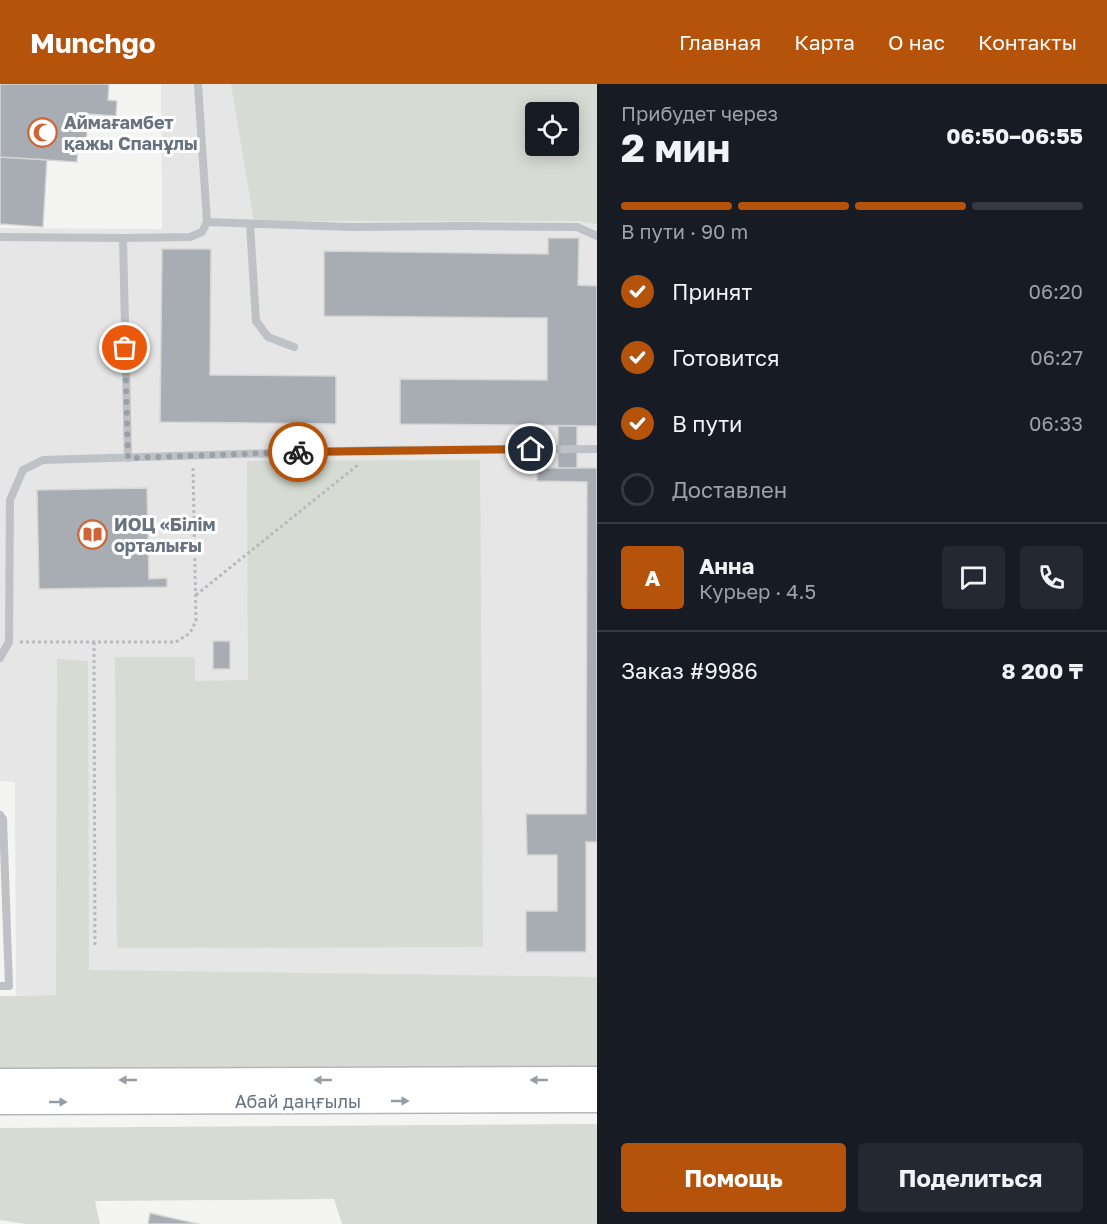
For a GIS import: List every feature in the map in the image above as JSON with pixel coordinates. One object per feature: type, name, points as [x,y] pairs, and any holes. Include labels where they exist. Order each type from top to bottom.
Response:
[{"type":"main road","name":"Абай даңғылы","points":[[0,1081],[597,1079]]},
{"type":"main road","name":"Абай даңғылы","points":[[0,1102],[597,1100]]},
{"type":"lane","points":[[0,237],[190,237],[202,232],[207,222],[198,84]]},
{"type":"lane","points":[[207,222],[351,227],[577,227],[597,236]]},
{"type":"lane","points":[[250,224],[256,321],[268,336],[294,347]]},
{"type":"lane","points":[[123,238],[128,458]]},
{"type":"lane","points":[[0,658],[9,642],[10,500],[22,470],[43,460],[377,450],[597,449]]},
{"type":"lane","points":[[0,815],[3,819],[9,986],[0,986]]},
{"type":"path","points":[[195,595],[377,450]]},
{"type":"path","points":[[9,642],[176,642],[190,633],[196,621],[193,464],[195,454]]},
{"type":"path","points":[[94,642],[95,946]]},
{"type":"shaded area","points":[[161,84],[597,84],[597,996],[16,995],[15,782],[0,781],[0,228],[162,229]]},
{"type":"shaded area","points":[[231,84],[597,84],[597,224],[579,221],[254,221]]},
{"type":"shaded area","points":[[480,460],[483,947],[117,948],[115,657],[195,657],[195,681],[248,680],[247,461]]},
{"type":"shaded area","points":[[57,659],[88,661],[89,970],[597,977],[597,1076],[0,1073],[0,996],[56,995]]},
{"type":"shaded area","points":[[597,1125],[597,1224],[342,1224],[334,1199],[95,1201],[100,1224],[26,1224],[0,1220],[0,1128]]},
{"type":"building","name":"Аймағамбет қажы Спанұлы","points":[[0,84],[109,84],[108,100],[117,101],[116,116],[88,114],[86,148],[78,148],[77,162],[0,157]]},
{"type":"building","points":[[0,157],[47,160],[43,227],[0,224]]},
{"type":"building","points":[[548,238],[579,238],[578,285],[597,286],[597,426],[400,424],[400,379],[547,380],[547,318],[324,316],[324,251],[548,254]]},
{"type":"building","points":[[162,249],[211,249],[210,375],[336,376],[336,424],[160,422]]},
{"type":"building","points":[[558,426],[577,426],[577,468],[558,468]]},
{"type":"building","points":[[537,468],[597,468],[597,842],[586,842],[586,952],[526,952],[526,911],[557,911],[557,855],[527,855],[526,814],[586,814],[587,482],[537,481]]},
{"type":"building","name":"ИОЦ «Білім орталығы","points":[[147,488],[149,579],[167,578],[167,587],[39,589],[37,490]]},
{"type":"building","points":[[213,641],[230,641],[230,669],[213,669]]},
{"type":"building","points":[[150,1213],[167,1217],[199,1224],[148,1224]]},
{"type":"way so far","points":[[125,348],[128,458],[298,452]]},
{"type":"place","name":"Аймағамбет қажы Спанұлы","points":[[43,132]]},
{"type":"place","name":"ИОЦ «Білім орталығы","points":[[93,534]]},
{"type":"route","points":[[298,452],[531,449]]}]
